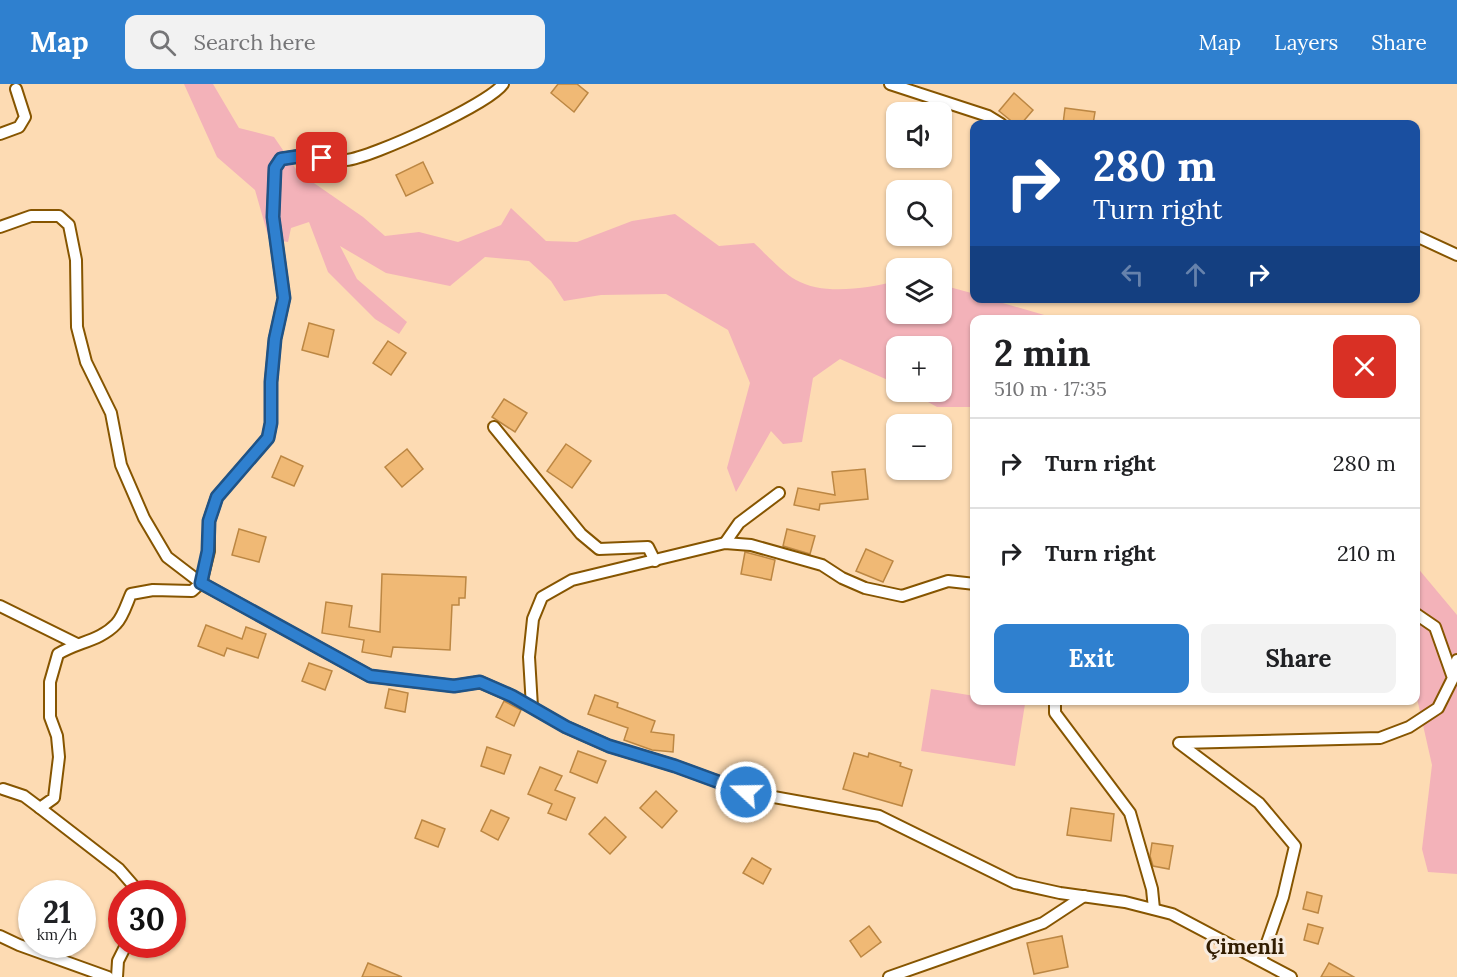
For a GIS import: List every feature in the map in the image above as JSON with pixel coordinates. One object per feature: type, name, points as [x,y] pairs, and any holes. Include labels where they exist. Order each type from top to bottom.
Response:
[{"type":"street","points":[[40,808],[54,798],[59,757],[57,736],[50,717],[50,682],[58,654],[77,644],[96,639],[118,623],[131,594],[153,590],[192,591],[201,583],[208,551],[209,521],[217,497],[268,438],[271,423],[271,382],[275,339],[284,298],[273,217],[275,168],[281,159],[301,156],[345,160],[366,156],[468,110],[500,89],[503,84]]},
{"type":"street","points":[[890,84],[994,120]]},
{"type":"street","points":[[0,134],[18,127],[25,117],[16,89]]},
{"type":"street","points":[[0,227],[31,216],[58,216],[69,225],[76,260],[77,327],[86,362],[111,413],[121,465],[144,518],[167,557],[201,583],[370,676],[454,686],[480,682],[512,696],[566,727],[609,746],[675,766],[746,792],[879,816],[1015,883],[1125,902],[1172,914],[1291,977]]},
{"type":"street","points":[[1420,238],[1457,255]]},
{"type":"street","points":[[494,427],[581,534],[599,549],[648,547],[655,561]]},
{"type":"street","points":[[725,543],[738,523],[779,493]]},
{"type":"street","points":[[532,707],[530,647],[533,619],[542,597],[572,580],[725,543],[751,544],[822,565],[842,578],[865,588],[902,596],[948,581],[970,583]]},
{"type":"street","points":[[0,606],[77,644]]},
{"type":"street","points":[[1420,617],[1435,627],[1453,678]]},
{"type":"street","points":[[1261,960],[1283,897],[1295,846],[1259,803],[1179,744],[1380,738],[1409,727],[1438,708],[1453,678],[1457,660]]},
{"type":"street","points":[[1055,705],[1055,713],[1130,813],[1152,889],[1154,909]]},
{"type":"street","points":[[3,789],[24,796],[119,869],[127,880]]},
{"type":"street","points":[[889,977],[1043,923],[1084,896]]},
{"type":"street","points":[[0,936],[108,977]]},
{"type":"street","points":[[117,977],[120,958]]},
{"type":"shaded area","points":[[184,84],[213,84],[239,128],[274,137],[298,172],[363,217],[385,236],[419,232],[458,242],[501,225],[511,208],[546,241],[577,242],[632,221],[675,214],[719,246],[754,243],[785,272],[807,285],[846,289],[886,283],[886,324],[952,324],[952,288],[970,293],[970,303],[1003,303],[1044,315],[970,315],[970,407],[937,407],[928,402],[952,402],[952,336],[886,336],[886,379],[840,359],[813,378],[802,442],[783,444],[771,431],[736,492],[727,468],[750,383],[728,330],[666,294],[601,295],[564,301],[551,281],[529,261],[485,257],[450,286],[386,273],[340,246],[357,279],[407,322],[399,334],[375,319],[328,272],[309,222],[291,228],[288,242],[269,239],[255,190],[217,157]]},
{"type":"shaded area","points":[[1420,571],[1457,615],[1457,874],[1428,872],[1422,849],[1432,765],[1418,705]]},
{"type":"shaded area","points":[[931,689],[970,695],[970,705],[1025,705],[1015,766],[921,751]]},
{"type":"building","points":[[558,84],[577,84],[588,93],[574,112],[551,93]]},
{"type":"building","points":[[1014,93],[1033,110],[1024,120],[1010,120],[999,111]]},
{"type":"building","points":[[1065,108],[1095,112],[1094,120],[1064,120]]},
{"type":"building","points":[[423,162],[433,183],[406,196],[396,175]]},
{"type":"building","points":[[309,323],[334,330],[328,357],[302,350]]},
{"type":"building","points":[[388,341],[406,353],[391,375],[373,363]]},
{"type":"building","points":[[504,399],[527,413],[515,432],[492,417]]},
{"type":"building","points":[[566,444],[591,461],[572,488],[547,471]]},
{"type":"building","points":[[407,449],[423,469],[402,487],[385,467]]},
{"type":"building","points":[[281,456],[303,466],[294,486],[272,477]]},
{"type":"building","points":[[865,469],[868,499],[820,504],[819,510],[794,505],[798,488],[835,495],[832,472]]},
{"type":"building","points":[[239,529],[266,537],[259,562],[232,555]]},
{"type":"building","points":[[787,529],[815,536],[810,554],[783,546]]},
{"type":"building","points":[[866,549],[893,561],[883,582],[856,571]]},
{"type":"building","points":[[745,552],[775,560],[771,580],[741,574]]},
{"type":"building","points":[[382,574],[466,577],[465,598],[459,598],[459,605],[452,605],[450,650],[393,647],[391,657],[362,652],[364,640],[322,633],[326,602],[352,606],[349,627],[380,632]]},
{"type":"building","points":[[206,625],[242,639],[246,627],[266,634],[258,658],[227,648],[224,656],[198,646]]},
{"type":"building","points":[[309,663],[332,671],[325,690],[302,681]]},
{"type":"building","points":[[389,689],[408,693],[405,712],[385,708]]},
{"type":"building","points":[[595,695],[618,703],[617,707],[655,721],[651,732],[674,735],[673,752],[652,750],[624,740],[628,728],[588,714]]},
{"type":"building","points":[[504,701],[521,710],[514,726],[496,717]]},
{"type":"building","points":[[487,747],[511,755],[504,774],[481,766]]},
{"type":"building","points":[[578,751],[606,761],[597,783],[570,772]]},
{"type":"building","points":[[854,753],[868,757],[869,753],[901,763],[900,766],[912,770],[902,806],[843,789]]},
{"type":"building","points":[[540,767],[562,776],[555,790],[575,798],[566,820],[548,813],[552,804],[528,794]]},
{"type":"building","points":[[656,791],[677,811],[662,828],[640,808]]},
{"type":"building","points":[[1071,808],[1114,814],[1111,841],[1067,835]]},
{"type":"building","points":[[491,810],[509,818],[498,840],[481,831]]},
{"type":"building","points":[[605,817],[626,837],[610,854],[589,834]]},
{"type":"building","points":[[422,820],[445,829],[438,847],[415,838]]},
{"type":"building","points":[[1152,843],[1173,846],[1169,869],[1153,866],[1150,856]]},
{"type":"building","points":[[752,858],[771,869],[763,884],[743,873]]},
{"type":"building","points":[[1307,892],[1322,896],[1318,913],[1303,909]]},
{"type":"building","points":[[1308,924],[1323,928],[1318,944],[1304,940]]},
{"type":"building","points":[[869,926],[881,942],[861,957],[850,941]]},
{"type":"building","points":[[1062,936],[1068,967],[1034,974],[1027,943]]},
{"type":"building","points":[[368,963],[402,977],[362,977]]},
{"type":"building","points":[[1329,963],[1354,977],[1321,977]]},
{"type":"district","name":"Çimenli","points":[[1245,947]]},
{"type":"route","points":[[322,158],[301,156],[281,159],[275,168],[273,217],[284,298],[275,339],[271,382],[271,423],[268,438],[217,497],[209,521],[208,551],[201,583],[370,676],[454,686],[480,682],[512,696],[566,727],[609,746],[675,766],[746,792]]}]
